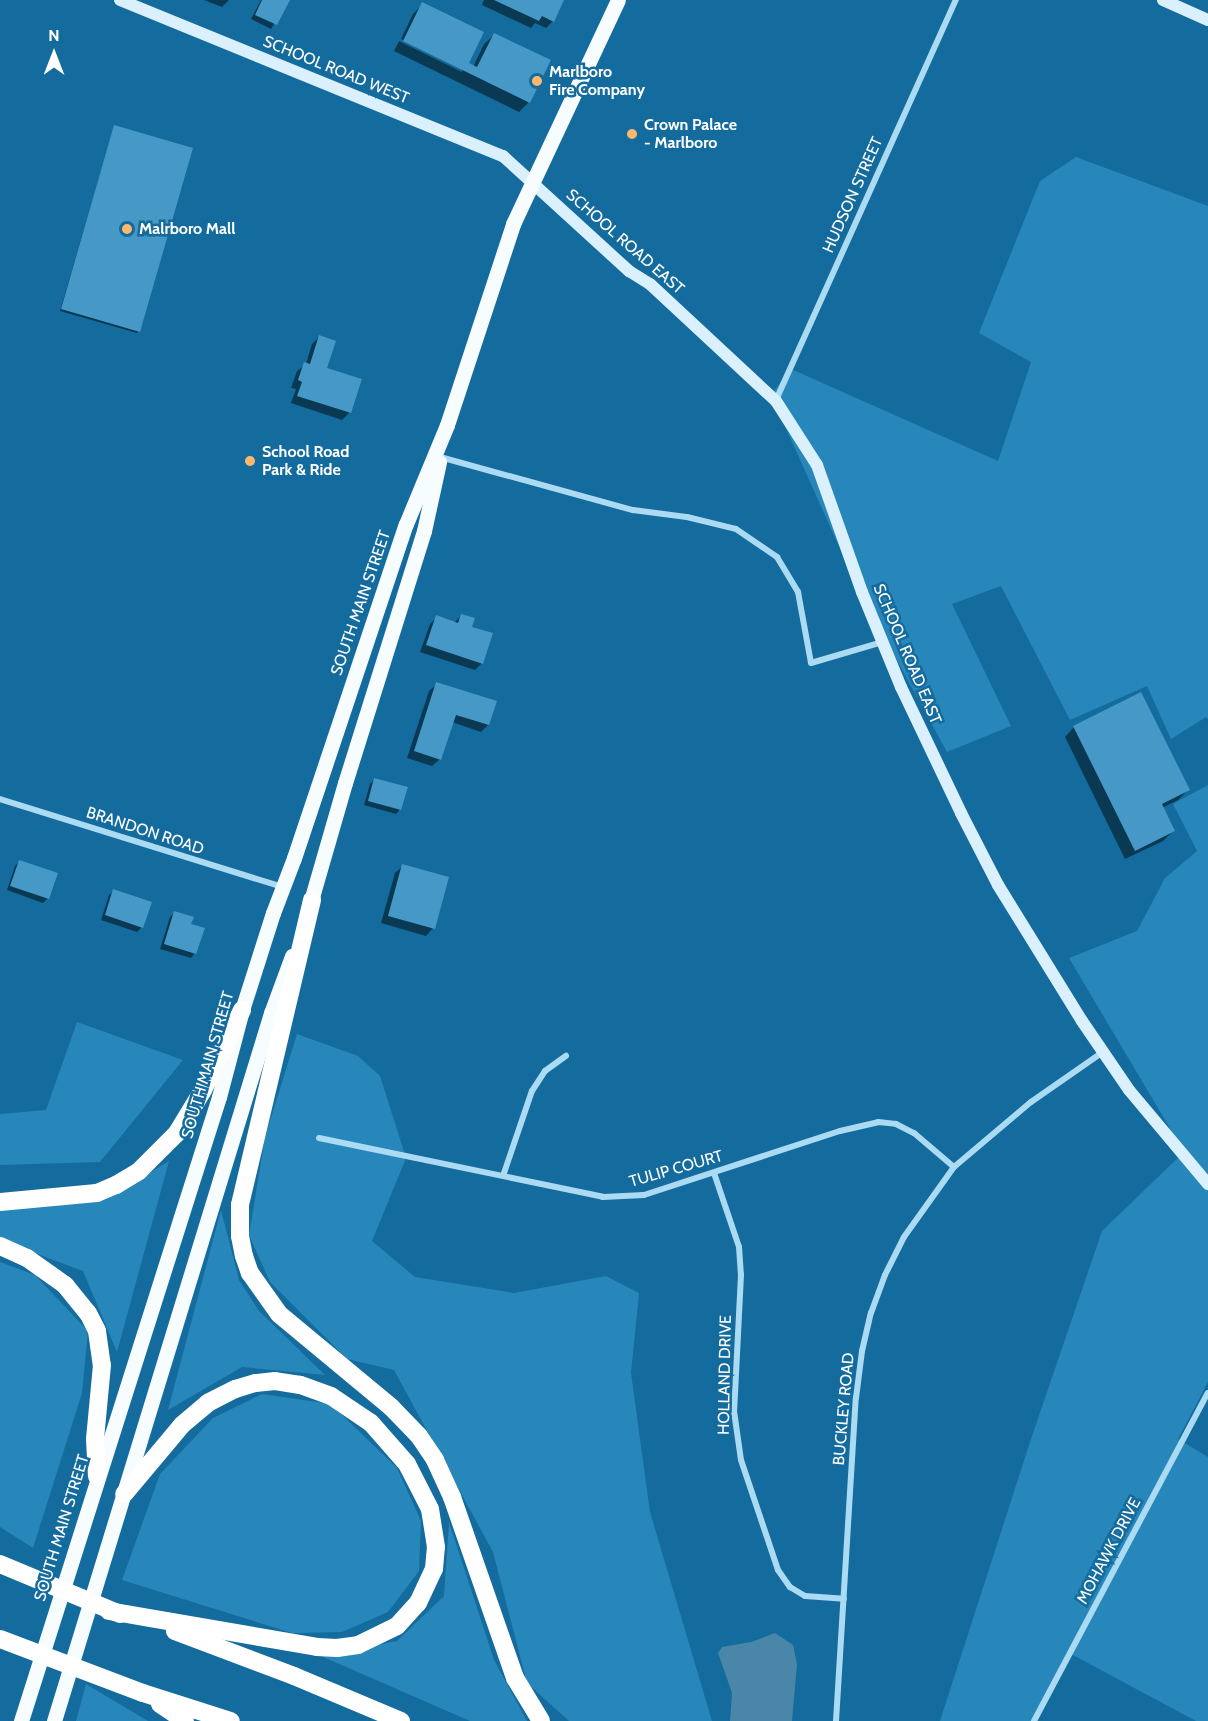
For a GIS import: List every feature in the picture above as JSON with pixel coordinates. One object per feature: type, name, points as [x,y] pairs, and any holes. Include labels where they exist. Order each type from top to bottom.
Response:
[{"type":"highway","points":[[312,900],[240,1205],[240,1236],[244,1256],[250,1273],[266,1299],[279,1314],[391,1407],[419,1436],[435,1460],[452,1497],[515,1678],[541,1721]]},
{"type":"highway","points":[[0,1202],[97,1193],[139,1171],[177,1133],[203,1090],[242,1010]]},
{"type":"highway","points":[[0,1246],[27,1258],[65,1285],[88,1313],[97,1331],[102,1365],[95,1439],[97,1476]]},
{"type":"highway","points":[[109,1611],[317,1647],[358,1645],[383,1635],[410,1614],[427,1587],[435,1558],[435,1527],[430,1509],[422,1488],[396,1450],[371,1423],[351,1408],[331,1396],[300,1385],[275,1381],[255,1383],[234,1389],[208,1403],[182,1425],[124,1494]]},
{"type":"highway","points":[[0,1559],[8,1567],[109,1611],[188,1635],[401,1721]]},
{"type":"highway","points":[[0,1639],[143,1693],[231,1721]]},
{"type":"highway","points":[[143,1693],[185,1721]]},
{"type":"main road","name":"SOUTH MAIN STREET","points":[[23,1714],[219,1097],[242,1010],[406,524],[447,425],[513,224],[618,0]]},
{"type":"main road","name":"SOUTH MAIN STREET","points":[[54,1721],[271,1013],[312,900],[345,783],[424,531],[447,425]]},
{"type":"street","name":"SCHOOL ROAD WEST","points":[[120,0],[503,156],[532,183]]},
{"type":"street","name":"HUDSON STREET","points":[[776,401],[956,0]]},
{"type":"street","points":[[1163,0],[1208,20]]},
{"type":"street","name":"SCHOOL ROAD EAST","points":[[532,183],[629,271],[650,284],[776,401],[818,465],[883,642],[961,813],[998,885],[1129,1090],[1208,1184]]},
{"type":"street","points":[[440,457],[633,510],[687,517],[736,529],[777,557],[798,592],[811,663],[883,642]]},
{"type":"street","name":"BRANDON ROAD","points":[[0,799],[282,887]]},
{"type":"street","name":"BUCKLEY ROAD","points":[[836,1721],[856,1398],[862,1351],[871,1313],[885,1275],[904,1237],[954,1167],[1031,1102],[1103,1052]]},
{"type":"street","points":[[503,1176],[532,1090],[545,1071],[566,1056]]},
{"type":"street","name":"TULIP COURT","points":[[319,1138],[603,1197],[644,1195],[840,1131],[878,1122],[896,1124],[914,1133],[954,1167]]},
{"type":"street","name":"HOLLAND DRIVE","points":[[714,1173],[739,1246],[741,1275],[734,1411],[741,1460],[778,1570],[790,1587],[805,1596],[844,1599]]},
{"type":"street","name":"MOHAWK DRIVE","points":[[1034,1721],[1208,1394]]},
{"type":"shaded area","points":[[1076,157],[1208,206],[1208,719],[1206,717],[1171,739],[1147,686],[1070,720],[1001,586],[952,604],[1011,726],[947,752],[859,591],[771,395],[791,369],[998,461],[1031,362],[979,333],[1040,181]]},
{"type":"shaded area","points":[[1208,785],[1208,1382],[1178,1439],[1208,1457],[1208,1721],[1196,1721],[1071,1654],[1035,1721],[940,1721],[1031,1439],[1102,1231],[1184,1152],[1069,958],[1137,931],[1165,878],[1197,851],[1173,804]]},
{"type":"shaded area","points":[[77,1022],[183,1060],[100,1162],[0,1165],[0,1114],[46,1110]]},
{"type":"shaded area","points":[[297,1034],[358,1056],[380,1076],[406,1158],[372,1241],[415,1277],[514,1293],[606,1276],[639,1293],[631,1373],[650,1512],[712,1721],[569,1721],[527,1683],[493,1552],[394,1370],[347,1359],[270,1282],[249,1235],[265,1137]]},
{"type":"shaded area","points":[[169,1161],[117,1352],[83,1271],[0,1240],[0,1209],[105,1200]]},
{"type":"shaded area","points":[[221,1210],[239,1280],[259,1311],[325,1375],[242,1367],[168,1410]]},
{"type":"shaded area","points":[[0,1262],[35,1275],[88,1331],[82,1393],[33,1548],[0,1527]]},
{"type":"shaded area","points":[[262,1394],[331,1404],[397,1468],[421,1521],[419,1571],[388,1612],[342,1632],[292,1633],[122,1580],[160,1474],[213,1418]]},
{"type":"shaded area","points":[[449,1522],[494,1660],[527,1721],[470,1721],[321,1656],[397,1641],[444,1596]]},
{"type":"shaded area","points":[[775,1633],[793,1645],[797,1664],[792,1721],[730,1721],[732,1693],[718,1653],[722,1647],[751,1642]]},
{"type":"shaded area","points":[[86,1684],[148,1721],[76,1721]]},
{"type":"building","points":[[262,0],[290,0],[277,25],[255,15]]},
{"type":"building","points":[[494,0],[564,0],[554,22],[542,16],[539,21]]},
{"type":"building","points":[[422,2],[484,32],[469,63],[477,67],[494,33],[551,60],[530,103],[403,41]]},
{"type":"building","name":"Malrboro Mall","points":[[114,125],[193,148],[140,332],[61,309]]},
{"type":"building","points":[[319,335],[336,341],[327,368],[362,379],[351,413],[297,396],[302,382],[298,380],[304,362],[310,364]]},
{"type":"building","points":[[461,614],[475,618],[472,627],[493,633],[483,664],[426,645],[436,615],[458,623]]},
{"type":"building","points":[[436,682],[497,701],[489,725],[456,715],[441,760],[414,751]]},
{"type":"building","points":[[1141,692],[1190,790],[1162,804],[1175,831],[1135,851],[1073,726]]},
{"type":"building","points":[[374,778],[408,787],[401,810],[368,801]]},
{"type":"building","points":[[19,860],[58,873],[49,899],[10,886]]},
{"type":"building","points":[[402,864],[449,877],[435,929],[388,916]]},
{"type":"building","points":[[113,889],[152,902],[143,928],[105,915]]},
{"type":"building","points":[[174,911],[194,917],[191,924],[205,928],[196,954],[164,944]]},
{"type":"place","name":"Marlboro Fire Company","points":[[537,81]]},
{"type":"place","name":"Crown Palace - Marlboro","points":[[632,134]]},
{"type":"place","name":"Malrboro Mall","points":[[127,229]]},
{"type":"place","name":"School Road Park & Ride","points":[[250,461]]}]
